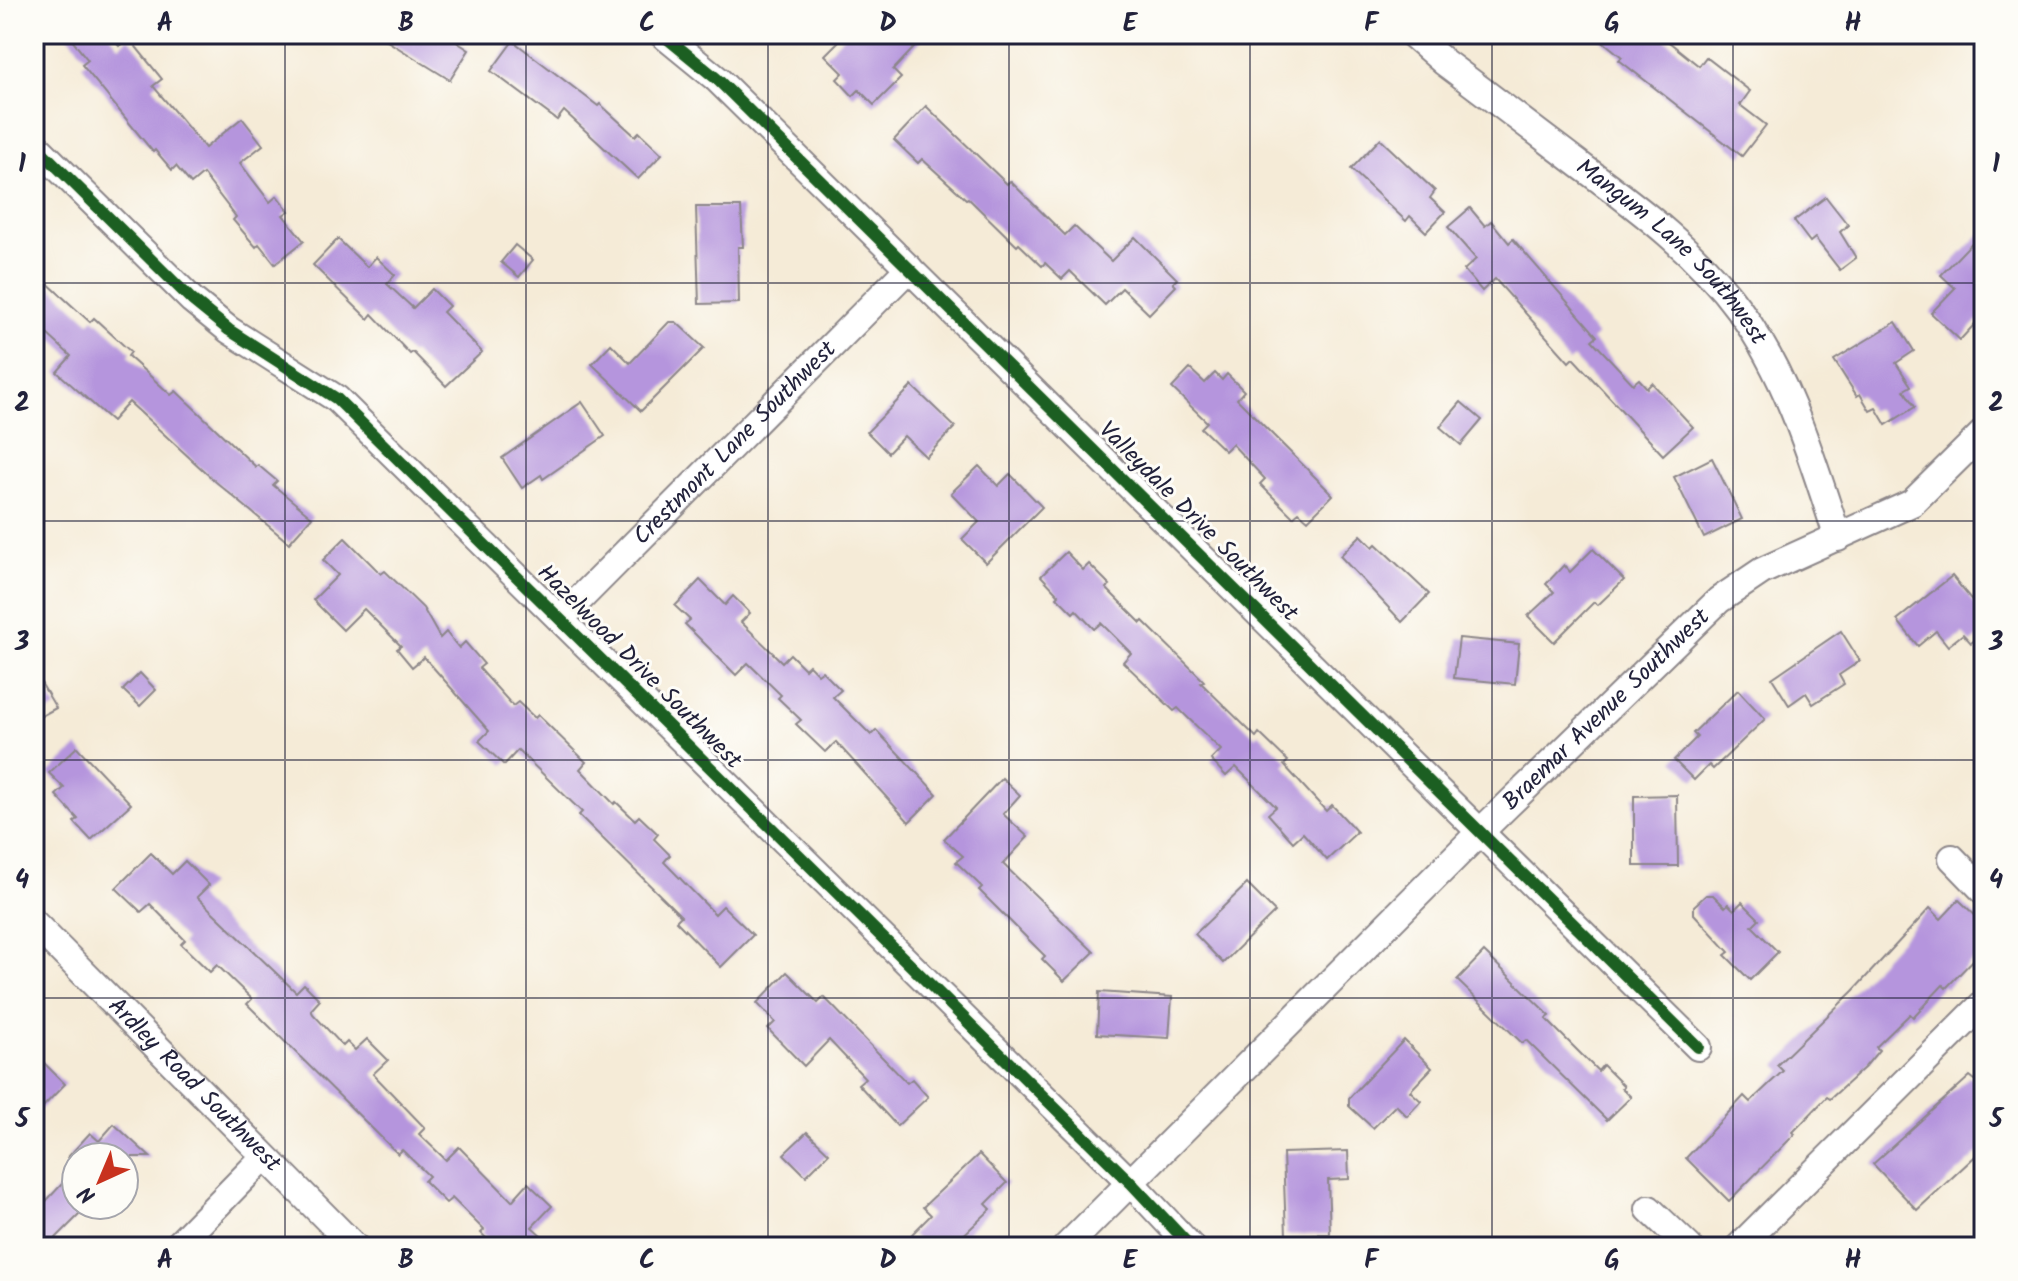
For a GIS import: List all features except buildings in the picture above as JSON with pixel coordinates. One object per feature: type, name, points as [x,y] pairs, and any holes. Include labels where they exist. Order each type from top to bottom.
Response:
[{"type":"street","name":"Valleydale Drive Southwest","points":[[662,34],[717,79],[1698,1047]]},
{"type":"street","name":"Mangum Lane Southwest","points":[[1412,34],[1444,62],[1651,218],[1699,262],[1740,311],[1777,372],[1800,424],[1838,538]]},
{"type":"street","name":"Hazelwood Drive Southwest","points":[[34,144],[192,300],[229,330],[337,399],[1131,1183],[1191,1247]]},
{"type":"street","name":"Crestmont Lane Southwest","points":[[560,619],[909,268]]},
{"type":"street","name":"Braemar Avenue Southwest","points":[[1066,1247],[1480,832],[1719,600],[1762,571],[1912,503],[1984,432]]},
{"type":"street","points":[[1952,858],[1984,891]]},
{"type":"street","name":"Ardley Road Southwest","points":[[34,923],[355,1247]]},
{"type":"street","points":[[1739,1247],[1984,1003]]},
{"type":"street","points":[[176,1247],[264,1157]]},
{"type":"street","points":[[1649,1209],[1689,1247]]},
{"type":"cycle path","points":[[662,34],[717,79],[1698,1047]]},
{"type":"cycle path","points":[[34,144],[192,300],[229,330],[337,399],[1131,1183],[1191,1247]]}]
